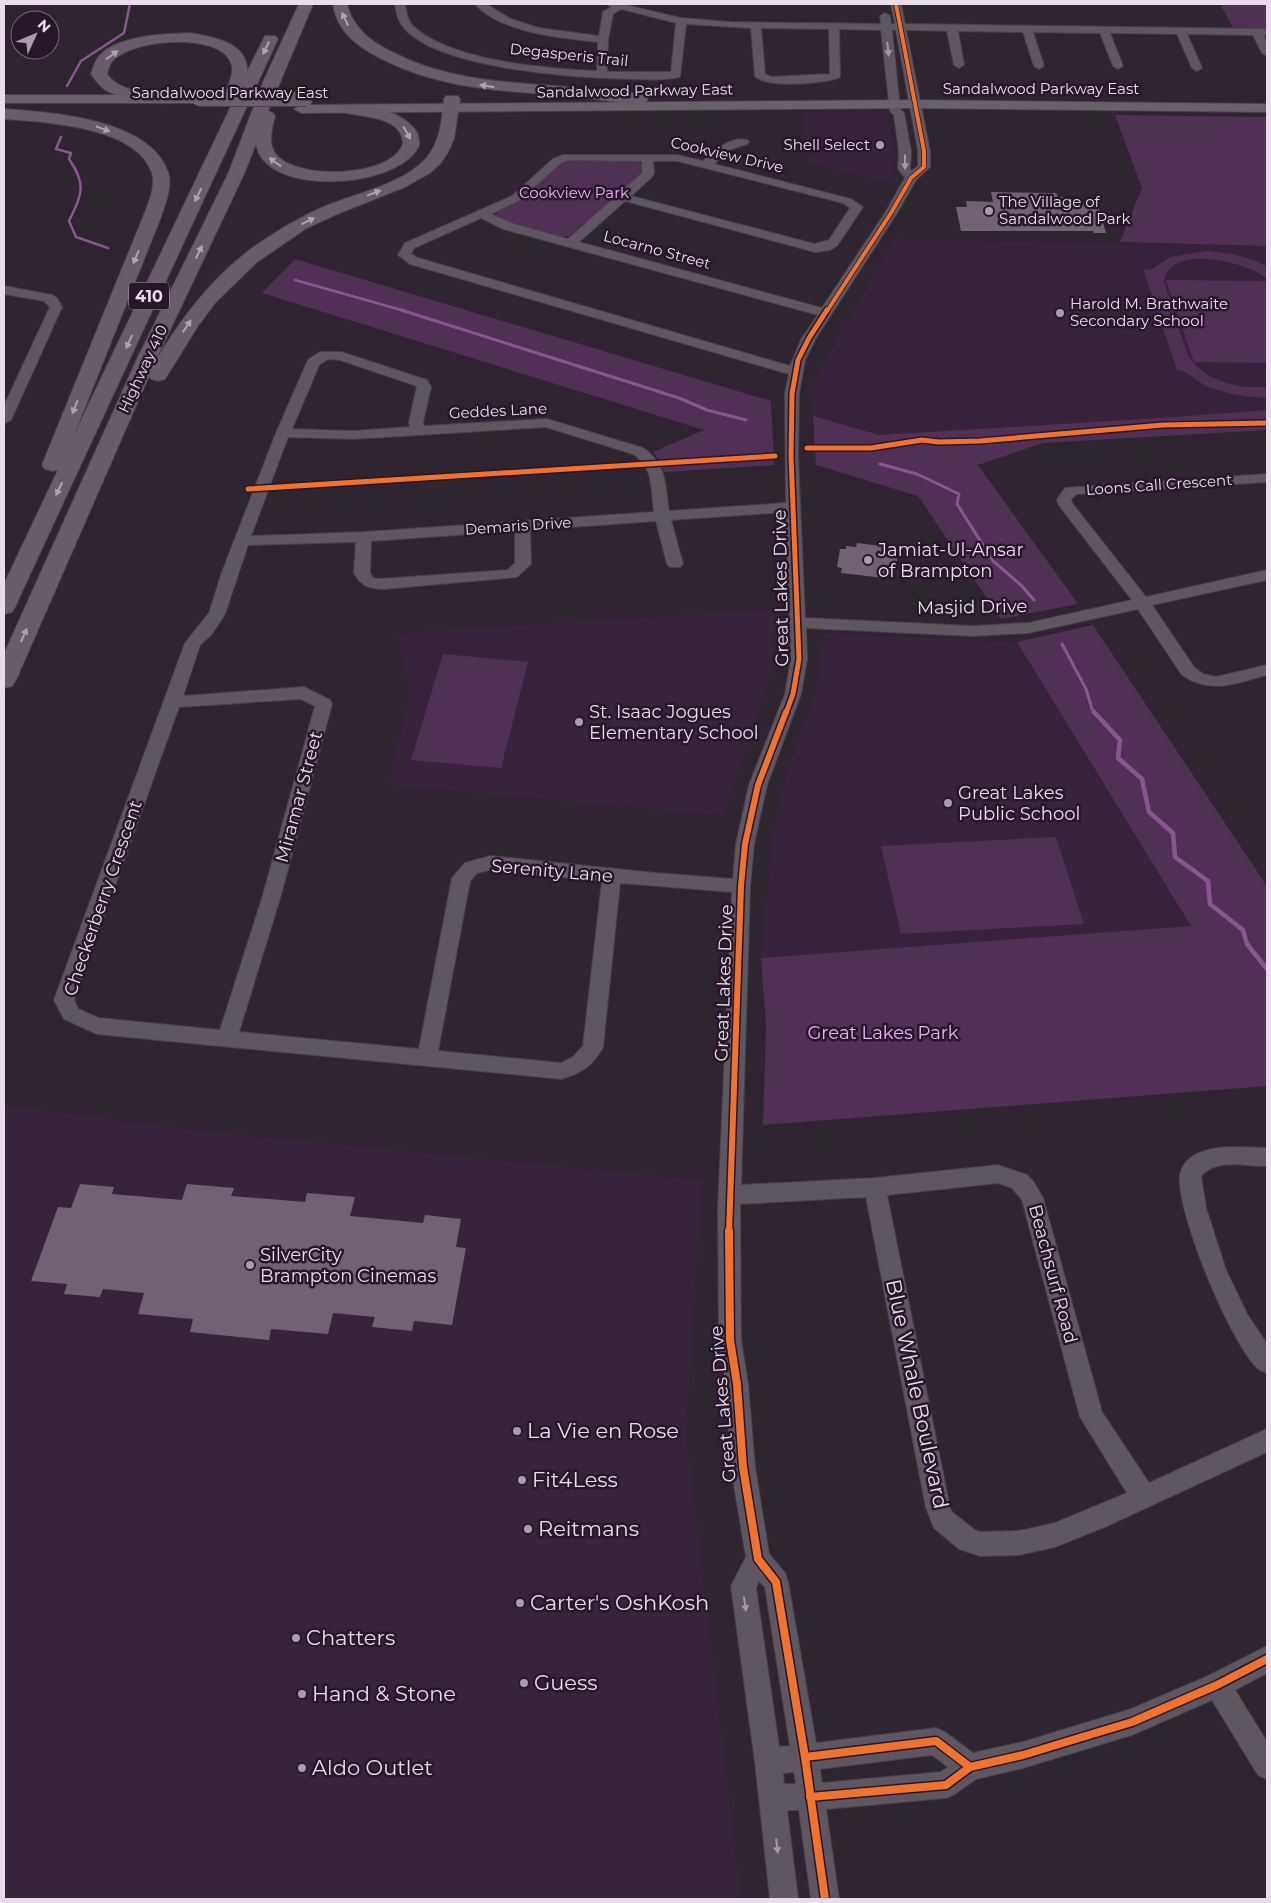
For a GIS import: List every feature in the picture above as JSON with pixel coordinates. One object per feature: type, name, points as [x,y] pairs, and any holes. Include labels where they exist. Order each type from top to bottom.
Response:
[{"type":"highway","name":"Highway 410","points":[[4,680],[147,359],[236,174],[272,80],[306,4]]},
{"type":"highway","points":[[340,4],[341,14],[348,27],[368,45],[399,63],[430,74],[496,87],[616,94],[640,99]]},
{"type":"highway","name":"Highway 410","points":[[8,598],[278,21]]},
{"type":"highway","points":[[168,100],[135,94],[106,84],[99,74],[100,66],[109,55],[118,50],[151,40],[189,38],[223,46],[235,54],[239,62],[239,73],[227,114],[231,122]]},
{"type":"highway","points":[[272,80],[276,88],[264,124],[262,144],[269,158],[286,169],[319,176],[339,177],[363,174],[394,163],[410,147],[411,138],[404,126],[378,114],[348,109]]},
{"type":"highway","points":[[104,455],[138,413],[172,348],[199,309],[222,283],[267,245],[296,227],[328,211],[399,183],[418,173],[434,160],[442,149],[448,130],[451,104]]},
{"type":"highway","points":[[4,114],[72,120],[118,135],[150,155],[158,167],[161,185],[152,217],[17,553],[8,598]]},
{"type":"main road","name":"Sandalwood Parkway East","points":[[4,99],[168,100],[197,105]]},
{"type":"main road","name":"Sandalwood Parkway East","points":[[303,104],[348,109],[640,99],[1267,99]]},
{"type":"main road","name":"Sandalwood Parkway East","points":[[4,110],[197,105],[893,100]]},
{"type":"main road","name":"Sandalwood Parkway East","points":[[914,100],[1267,108]]},
{"type":"street","name":"Degasperis Trail","points":[[400,4],[401,17],[410,29],[430,43],[464,55],[533,69],[602,75],[676,75],[681,21]]},
{"type":"street","points":[[480,4],[492,13],[514,24],[537,31],[563,36],[603,39]]},
{"type":"street","points":[[884,4],[893,100],[895,111],[899,113],[903,133],[904,169],[911,178]]},
{"type":"street","points":[[896,4],[914,100]]},
{"type":"street","points":[[602,75],[603,39],[608,12],[614,5],[681,21],[756,26],[1262,32],[1267,53]]},
{"type":"street","points":[[756,26],[760,76],[769,80],[827,78],[836,75],[834,28]]},
{"type":"street","points":[[952,28],[959,65]]},
{"type":"street","points":[[1027,29],[1038,66]]},
{"type":"street","points":[[1104,30],[1118,66]]},
{"type":"street","points":[[1180,31],[1197,68]]},
{"type":"street","name":"Great Lakes Drive","points":[[824,1899],[805,1757],[776,1582],[758,1560],[742,1467],[737,1384],[730,1340],[730,1195],[741,886],[745,844],[758,786],[793,694],[797,678],[799,623],[791,442],[794,372],[805,344],[891,213],[911,178],[924,167],[924,150],[914,100]]},
{"type":"street","points":[[706,165],[725,148],[743,142]]},
{"type":"street","points":[[570,243],[646,176],[648,172],[647,157]]},
{"type":"street","name":"Cookview Drive","points":[[623,197],[815,248],[826,247],[833,243],[856,209],[855,205],[847,201],[677,158],[561,158],[516,198],[409,246],[404,255],[414,261],[794,372]]},
{"type":"street","name":"Locarno Street","points":[[482,214],[507,226],[825,313]]},
{"type":"street","points":[[4,290],[48,298],[54,301],[56,307],[4,420]]},
{"type":"street","name":"Checkerberry Crescent","points":[[418,432],[416,422],[424,387],[422,382],[333,355],[325,355],[314,363],[283,433],[230,572],[218,614],[193,643],[64,1000],[71,1014],[97,1026],[228,1037],[562,1071],[576,1067],[587,1058],[593,1047],[612,876]]},
{"type":"street","name":"Geddes Lane","points":[[283,433],[353,435],[547,423],[638,451],[648,457],[653,464],[662,515],[675,564]]},
{"type":"street","name":"Loons Call Crescent","points":[[1142,601],[1065,504],[1065,495],[1070,491],[1084,489],[1267,478]]},
{"type":"street","name":"Demaris Drive","points":[[242,541],[364,537],[794,507]]},
{"type":"street","points":[[364,537],[363,577],[372,584],[384,584],[512,574],[523,564],[522,526]]},
{"type":"street","name":"Masjid Drive","points":[[799,623],[973,631],[1028,628],[1142,601],[1267,575]]},
{"type":"street","points":[[1142,601],[1188,670],[1198,678],[1216,682],[1267,670]]},
{"type":"street","name":"Miramar Street","points":[[173,702],[304,692],[324,704],[272,895],[228,1037]]},
{"type":"street","name":"Serenity Lane","points":[[427,1058],[461,878],[471,868],[490,863],[612,876],[741,886]]},
{"type":"street","points":[[1267,1157],[1228,1156],[1211,1159],[1202,1161],[1190,1173],[1196,1212],[1219,1276],[1239,1322],[1267,1362]]},
{"type":"street","name":"Beachsurf Road","points":[[730,1195],[875,1187],[998,1174],[1015,1177],[1026,1187],[1032,1198],[1092,1417],[1144,1496]]},
{"type":"street","name":"Blue Whale Boulevard","points":[[875,1187],[926,1440],[935,1494],[943,1520],[968,1540],[980,1544],[1019,1543],[1072,1528],[1267,1440]]},
{"type":"street","points":[[758,1560],[743,1586],[768,1762],[784,1899]]},
{"type":"street","points":[[771,1797],[810,1797],[946,1785],[970,1767],[1023,1755],[1132,1722],[1216,1685],[1267,1659]]},
{"type":"street","points":[[1216,1685],[1267,1766]]},
{"type":"street","points":[[768,1762],[936,1741],[970,1767]]},
{"type":"shaded area","points":[[803,112],[887,112],[895,160],[890,183],[808,163]]},
{"type":"shaded area","name":"Harold M. Brathwaite Secondary School","points":[[894,239],[1267,246],[1267,410],[879,435],[813,416],[815,379]]},
{"type":"shaded area","name":"St. Isaac Jogues Elementary School","points":[[776,609],[771,673],[723,816],[389,785],[410,688],[397,633]]},
{"type":"shaded area","name":"Great Lakes Public School","points":[[824,633],[1017,642],[1191,926],[761,958],[773,833],[786,774],[816,693]]},
{"type":"shaded area","points":[[4,1105],[202,1131],[702,1180],[686,1432],[741,1899],[4,1899]]},
{"type":"green space","points":[[1220,4],[1267,4],[1267,29],[1233,28]]},
{"type":"green space","points":[[1115,115],[1267,117],[1267,246],[1120,242],[1142,188]]},
{"type":"green space","name":"Cookview Park","points":[[565,160],[632,160],[641,163],[641,172],[638,177],[569,236],[553,235],[531,230],[496,216],[497,211],[521,200]]},
{"type":"green space","points":[[1207,251],[1238,256],[1267,266],[1267,279],[1243,266],[1210,259],[1193,259],[1179,263],[1169,270],[1164,282],[1188,356],[1196,366],[1209,376],[1226,383],[1245,387],[1267,387],[1267,398],[1237,395],[1208,387],[1185,372],[1177,370],[1143,269],[1151,270],[1170,257]]},
{"type":"green space","points":[[295,259],[771,401],[774,465],[664,472],[653,452],[704,430],[262,293]]},
{"type":"green space","points":[[1166,280],[1267,281],[1267,363],[1194,362]]},
{"type":"green space","points":[[1267,410],[1267,430],[1043,443],[978,465],[1078,604],[1001,619],[918,496],[816,465],[813,416],[879,435]]},
{"type":"green space","name":"Great Lakes Park","points":[[1093,625],[1267,886],[1267,1086],[763,1125],[766,1025],[761,958],[1191,926],[1017,642]]},
{"type":"green space","points":[[443,654],[528,662],[501,768],[411,760]]},
{"type":"green space","points":[[1056,837],[1084,924],[901,934],[881,846]]},
{"type":"building","name":"The Village of Sandalwood Park","points":[[991,192],[1056,193],[1058,197],[1064,197],[1065,203],[1087,203],[1089,209],[1099,209],[1106,233],[1094,233],[1093,231],[961,231],[956,207],[967,207],[966,201],[993,202]]},
{"type":"building","name":"Jamiat-Ul-Ansar of Brampton","points":[[857,543],[889,547],[889,552],[898,553],[895,572],[885,571],[884,578],[841,573],[842,568],[837,567],[840,549],[846,549],[846,546],[856,547]]},
{"type":"building","name":"SilverCity Brampton Cinemas","points":[[80,1184],[114,1187],[112,1194],[182,1200],[187,1184],[234,1188],[231,1196],[305,1202],[307,1193],[355,1197],[350,1216],[423,1223],[425,1215],[461,1219],[456,1247],[466,1248],[452,1325],[414,1321],[412,1331],[372,1327],[375,1317],[333,1313],[328,1334],[271,1329],[269,1340],[190,1332],[193,1319],[138,1314],[144,1293],[103,1289],[100,1297],[64,1294],[67,1284],[31,1281],[58,1207],[71,1208]]},
{"type":"waterway","points":[[67,86],[81,61],[124,33],[130,4]]},
{"type":"waterway","points":[[61,137],[56,149],[71,153],[69,159],[75,168],[81,190],[69,221],[76,237],[108,248]]},
{"type":"waterway","points":[[295,280],[405,311]]},
{"type":"waterway","points":[[401,310],[679,398],[707,410],[746,420]]},
{"type":"waterway","points":[[880,464],[917,474],[959,494],[957,504],[993,561],[1021,585],[1034,600]]},
{"type":"waterway","points":[[1062,644],[1086,689],[1095,713]]},
{"type":"waterway","points":[[1094,712],[1120,740],[1118,758],[1142,779],[1149,812],[1173,833],[1175,857],[1208,881],[1210,904],[1243,930],[1247,944],[1267,969]]},
{"type":"cycle path","points":[[825,1899],[805,1757],[776,1582],[758,1559],[743,1467],[737,1384],[730,1340],[729,1208],[741,886],[745,844],[758,785],[793,694],[799,659],[791,456],[792,394],[798,360],[809,338],[891,213],[911,178],[924,167],[924,151],[896,4]]},
{"type":"cycle path","points":[[807,448],[871,448],[922,440],[939,442],[980,441],[1163,425],[1267,423]]},
{"type":"cycle path","points":[[248,489],[775,456]]},
{"type":"cycle path","points":[[810,1797],[946,1785],[970,1767],[1023,1755],[1132,1722],[1217,1685],[1267,1659]]},
{"type":"cycle path","points":[[805,1757],[936,1741],[970,1767]]},
{"type":"place","name":"Shell Select","points":[[880,145]]},
{"type":"place","name":"The Village of Sandalwood Park","points":[[989,211]]},
{"type":"place","name":"Harold M. Brathwaite Secondary School","points":[[1060,313]]},
{"type":"place","name":"Jamiat-Ul-Ansar of Brampton","points":[[868,560]]},
{"type":"place","name":"St. Isaac Jogues Elementary School","points":[[579,722]]},
{"type":"place","name":"Great Lakes Public School","points":[[948,803]]},
{"type":"place","name":"SilverCity Brampton Cinemas","points":[[250,1265]]},
{"type":"place","name":"La Vie en Rose","points":[[517,1431]]},
{"type":"place","name":"Fit4Less","points":[[522,1480]]},
{"type":"place","name":"Reitmans","points":[[528,1529]]},
{"type":"place","name":"Carter's OshKosh","points":[[520,1603]]},
{"type":"place","name":"Chatters","points":[[296,1638]]},
{"type":"place","name":"Guess","points":[[524,1683]]},
{"type":"place","name":"Hand & Stone","points":[[302,1694]]},
{"type":"place","name":"Aldo Outlet","points":[[302,1768]]}]
